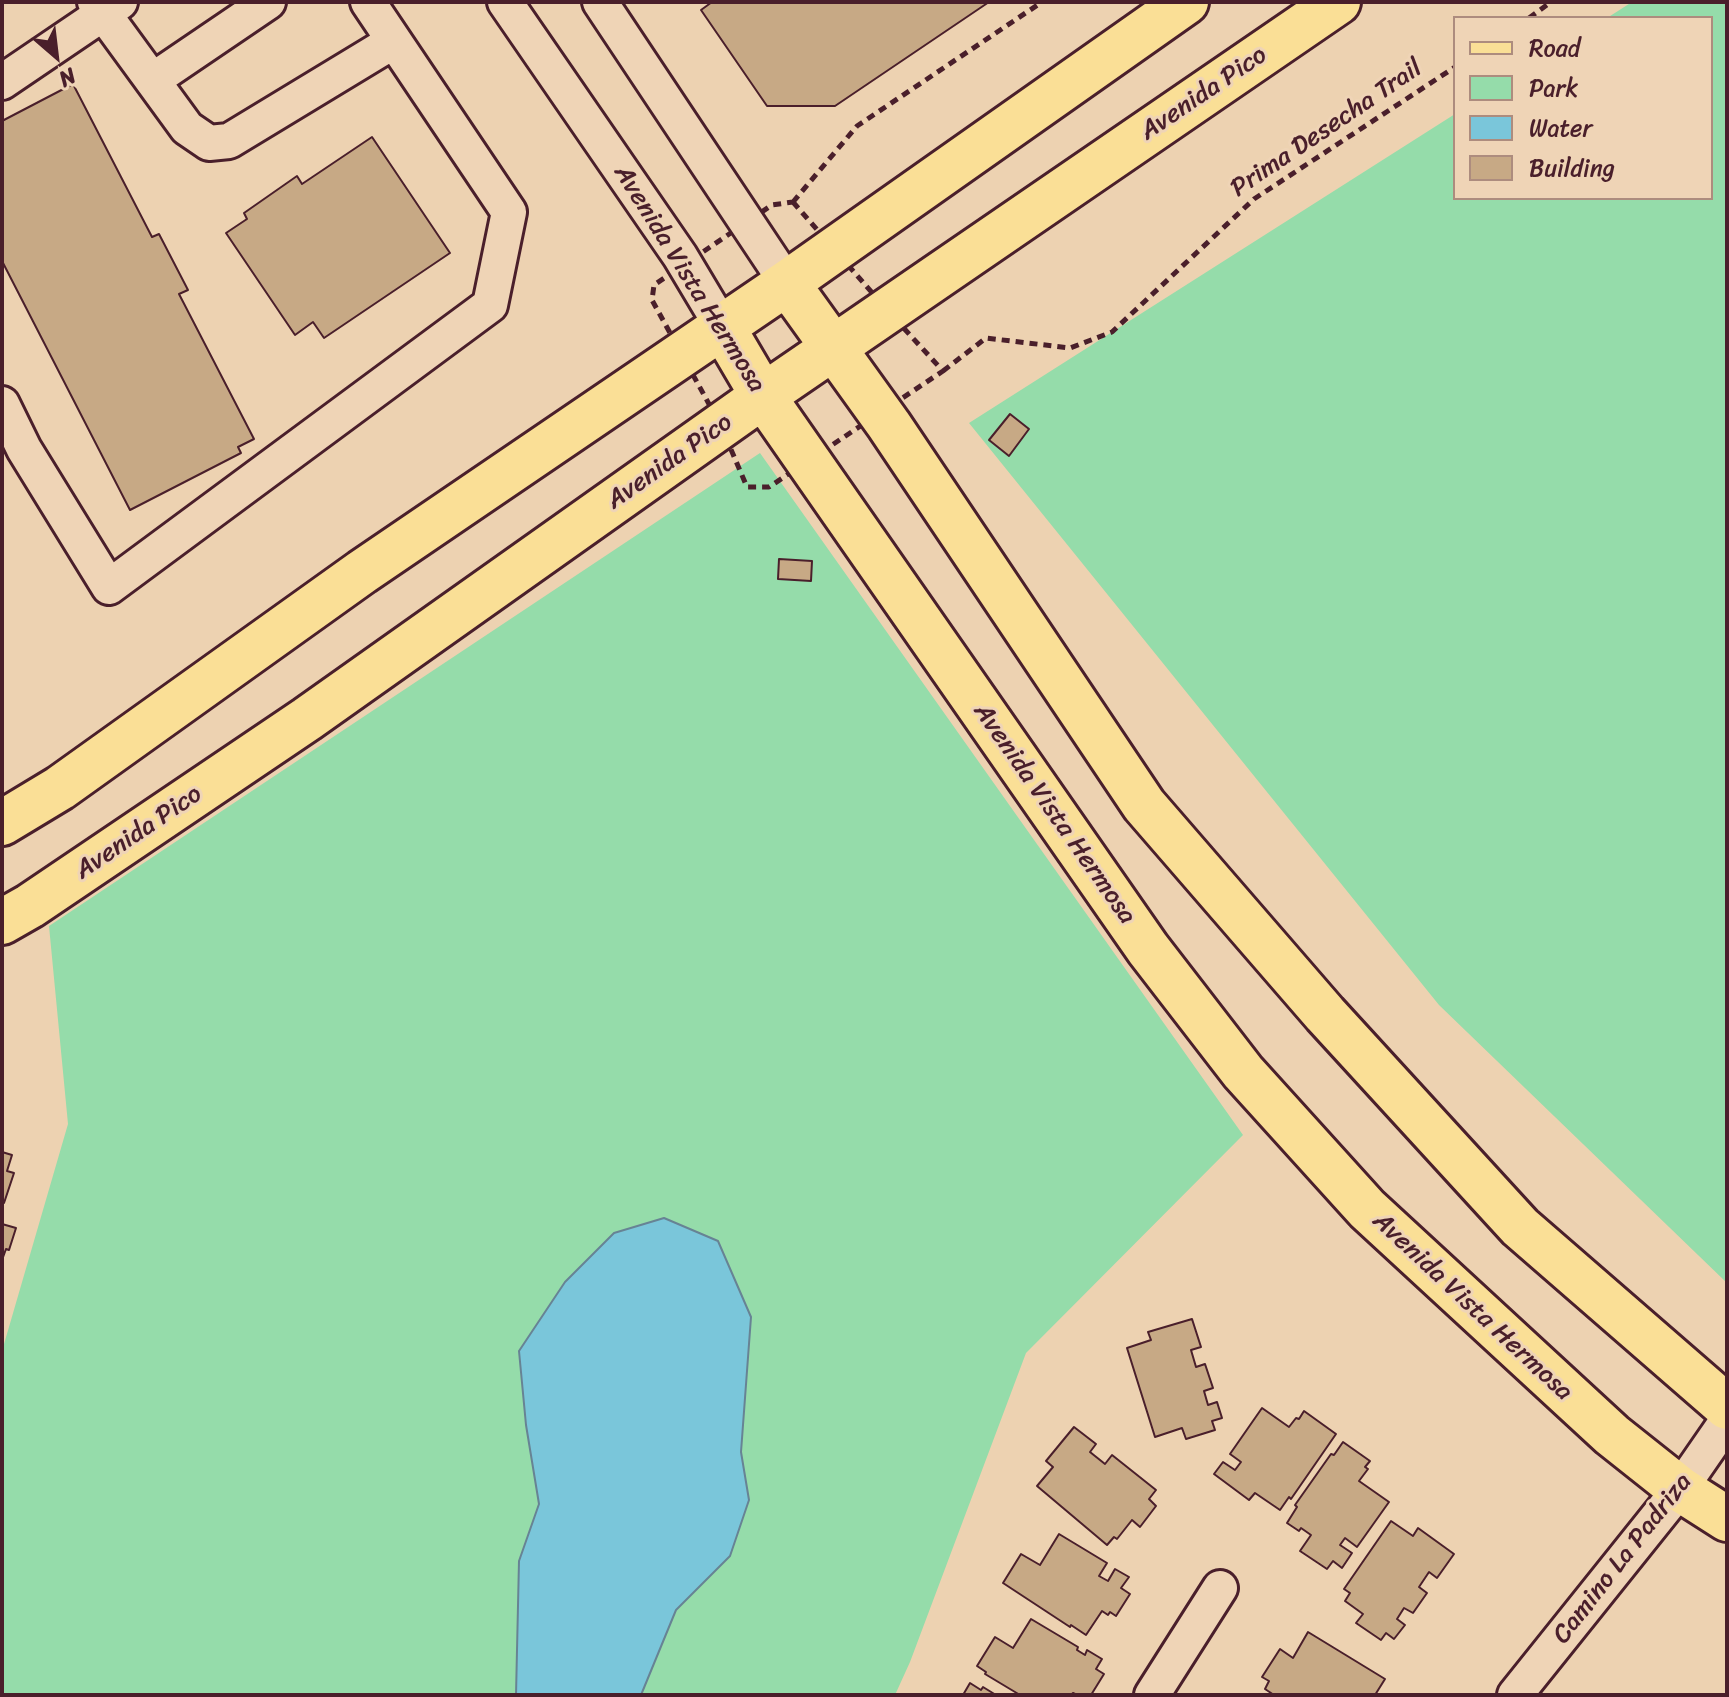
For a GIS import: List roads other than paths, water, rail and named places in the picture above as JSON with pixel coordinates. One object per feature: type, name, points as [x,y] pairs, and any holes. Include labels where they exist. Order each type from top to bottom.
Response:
[{"type":"main road","points":[[2,823],[60,788],[362,572],[723,328],[1186,2]]},
{"type":"main road","name":"Avenida Pico","points":[[2,922],[307,719],[763,396],[1338,2]]},
{"type":"main road","points":[[787,283],[889,425],[1144,805],[1325,1014],[1520,1227],[1727,1407]]},
{"type":"main road","name":"Avenida Vista Hermosa","points":[[723,328],[763,396],[1148,949],[1243,1072],[1367,1209],[1612,1435],[1680,1489],[1727,1519]]},
{"type":"street","points":[[153,80],[268,2]]},
{"type":"street","points":[[2,404],[24,449],[109,587],[490,305],[509,212],[368,2]]},
{"type":"street","name":"Avenida Vista Hermosa","points":[[505,2],[680,256],[723,328]]},
{"type":"street","points":[[600,2],[787,283]]},
{"type":"street","points":[[2,82],[106,6],[187,128],[209,143],[229,141],[394,41]]},
{"type":"street","name":"Camino La Padriza","points":[[1515,1695],[1680,1489],[1727,1421]]},
{"type":"street","points":[[1152,1695],[1220,1588]]},
{"type":"water","points":[[664,1218],[718,1241],[751,1317],[741,1452],[749,1500],[730,1556],[676,1610],[641,1695],[516,1695],[519,1561],[539,1504],[526,1425],[519,1351],[565,1282],[614,1233]]}]
